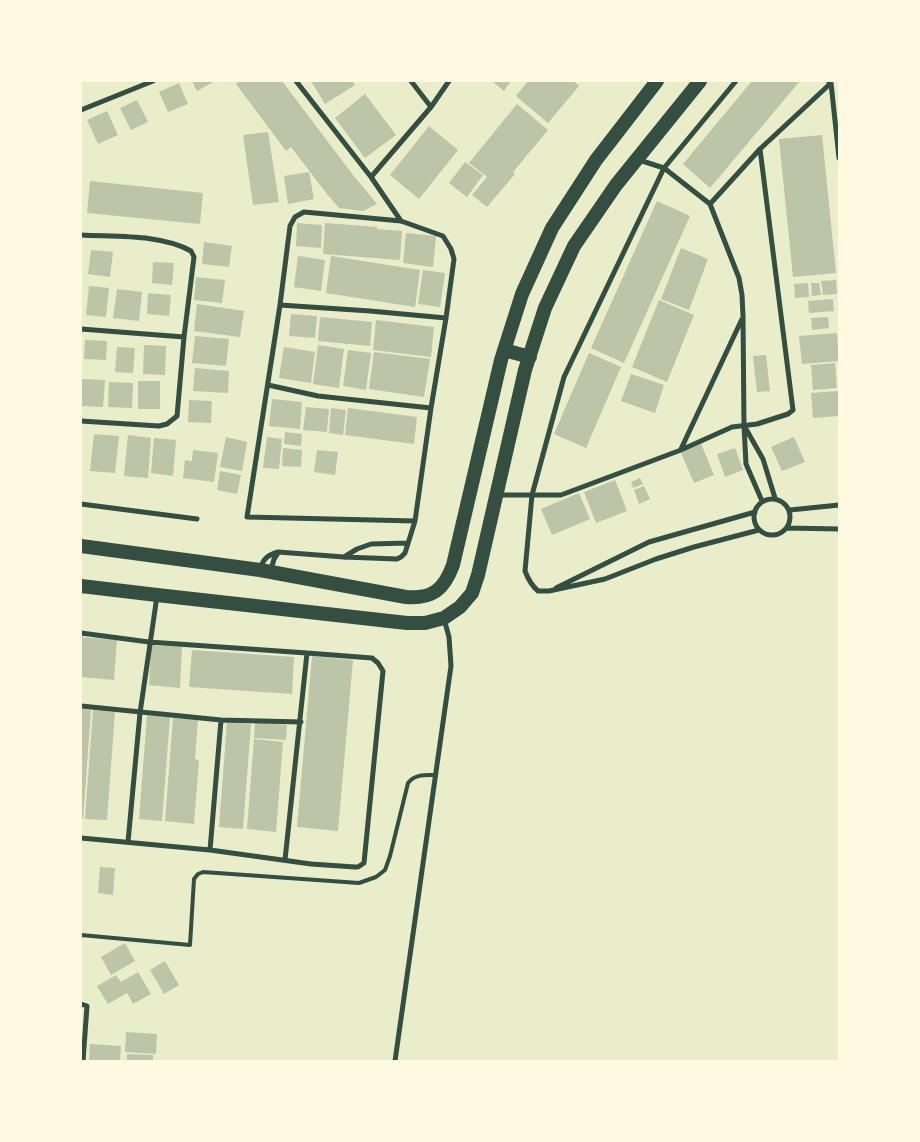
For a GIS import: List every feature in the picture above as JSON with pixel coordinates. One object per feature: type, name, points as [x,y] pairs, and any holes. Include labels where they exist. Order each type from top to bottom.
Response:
[{"type":"highway","points":[[81,546],[265,571],[406,597],[418,598],[431,595],[441,588],[449,578],[453,565],[501,360],[522,294],[552,228],[596,160],[657,81]]},
{"type":"highway","points":[[81,586],[157,596],[419,623],[444,618],[460,607],[472,593],[478,575],[525,370],[545,308],[574,246],[616,185],[700,81]]},
{"type":"highway","points":[[504,350],[530,357]]},
{"type":"street","points":[[81,110],[153,81]]},
{"type":"street","points":[[296,81],[371,177],[401,221]]},
{"type":"street","points":[[411,81],[431,107]]},
{"type":"street","points":[[371,177],[431,107],[449,81]]},
{"type":"street","points":[[736,81],[664,168],[564,376],[532,495],[525,571],[530,583],[538,591],[549,591],[604,579],[656,559],[759,530]]},
{"type":"street","points":[[710,204],[760,149],[830,82]]},
{"type":"street","points":[[830,82],[839,158]]},
{"type":"street","points":[[496,495],[561,495],[681,450],[732,428],[757,424],[788,414],[793,410],[760,149]]},
{"type":"street","points":[[636,159],[664,168],[710,204],[739,278],[743,316],[746,464],[762,501]]},
{"type":"street","points":[[265,571],[264,559],[278,552],[397,559],[405,553],[415,521],[454,259],[452,248],[443,236],[401,221],[304,212],[295,217],[290,226],[280,305],[247,517],[415,521]]},
{"type":"street","points":[[81,235],[134,237],[175,243],[191,251],[194,257],[176,416],[174,419],[167,424],[158,426],[81,421]]},
{"type":"street","points":[[280,305],[446,318]]},
{"type":"street","points":[[681,450],[743,316]]},
{"type":"street","points":[[81,329],[184,337]]},
{"type":"street","points":[[268,384],[318,396],[432,408]]},
{"type":"street","points":[[744,426],[763,460],[775,498]]},
{"type":"street","points":[[775,498],[781,500],[790,510],[790,522],[783,533],[770,536],[759,530],[754,518],[755,512],[762,501],[775,498]]},
{"type":"street","points":[[81,504],[197,519]]},
{"type":"street","points":[[790,510],[839,505]]},
{"type":"street","points":[[549,591],[649,542],[755,512]]},
{"type":"street","points":[[787,528],[839,529]]},
{"type":"street","points":[[344,557],[371,544],[408,543]]},
{"type":"street","points":[[265,571],[271,566],[278,552]]},
{"type":"street","points":[[128,842],[140,712],[157,596]]},
{"type":"street","points":[[395,1061],[451,666],[449,637],[444,618]]},
{"type":"street","points":[[81,633],[150,642],[372,658],[383,671],[364,863],[361,866],[311,864],[210,850],[81,838]]},
{"type":"street","points":[[285,860],[307,652]]},
{"type":"street","points":[[81,706],[221,720],[301,722]]},
{"type":"street","points":[[210,850],[221,720]]},
{"type":"street","points":[[81,1004],[87,1006],[82,1061]]},
{"type":"lane","points":[[81,935],[190,945],[194,879],[203,872],[359,883],[376,877],[385,870],[390,856],[408,783],[412,778],[420,775],[436,774]]},
{"type":"building","points":[[192,81],[215,81],[197,91]]},
{"type":"building","points":[[239,81],[282,81],[377,204],[363,211],[339,208],[291,147],[286,151],[236,84]]},
{"type":"building","points":[[311,81],[352,81],[355,85],[325,104]]},
{"type":"building","points":[[492,81],[511,81],[504,91]]},
{"type":"building","points":[[528,81],[574,81],[579,86],[548,123],[516,96]]},
{"type":"building","points":[[752,81],[800,81],[710,188],[683,164]]},
{"type":"building","points":[[179,83],[188,104],[168,112],[159,92]]},
{"type":"building","points":[[365,94],[396,135],[365,158],[335,118]]},
{"type":"building","points":[[137,100],[148,122],[131,130],[120,108]]},
{"type":"building","points":[[517,104],[548,130],[487,207],[472,195],[487,177],[469,163]]},
{"type":"building","points":[[107,111],[118,135],[98,144],[87,120]]},
{"type":"building","points":[[429,126],[458,150],[419,199],[390,175]]},
{"type":"building","points":[[268,132],[279,202],[253,205],[243,135]]},
{"type":"building","points":[[822,135],[836,273],[793,277],[779,139]]},
{"type":"building","points":[[465,162],[483,175],[467,197],[449,183]]},
{"type":"building","points":[[309,172],[314,199],[288,204],[284,176]]},
{"type":"building","points":[[90,181],[203,193],[200,224],[87,213]]},
{"type":"building","points":[[657,201],[690,216],[624,363],[591,348]]},
{"type":"building","points":[[297,223],[322,225],[321,248],[296,246]]},
{"type":"building","points":[[325,223],[402,231],[400,260],[323,254]]},
{"type":"building","points":[[406,233],[436,236],[433,267],[403,263]]},
{"type":"building","points":[[204,242],[232,246],[229,267],[202,264]]},
{"type":"building","points":[[681,248],[708,259],[689,310],[661,299]]},
{"type":"building","points":[[91,250],[113,252],[110,277],[88,274]]},
{"type":"building","points":[[298,256],[325,260],[321,291],[294,287]]},
{"type":"building","points":[[331,256],[420,270],[415,307],[326,293]]},
{"type":"building","points":[[153,262],[174,263],[172,285],[152,283]]},
{"type":"building","points":[[423,270],[445,273],[440,307],[418,304]]},
{"type":"building","points":[[196,277],[225,280],[222,303],[194,300]]},
{"type":"building","points":[[836,280],[837,294],[823,295],[821,281]]},
{"type":"building","points":[[808,283],[809,297],[795,298],[794,284]]},
{"type":"building","points":[[811,283],[819,283],[821,295],[812,296]]},
{"type":"building","points":[[89,286],[109,288],[106,317],[86,315]]},
{"type":"building","points":[[117,289],[142,292],[139,321],[113,318]]},
{"type":"building","points":[[148,293],[171,295],[169,316],[147,314]]},
{"type":"building","points":[[833,299],[834,311],[809,313],[808,301]]},
{"type":"building","points":[[659,300],[694,315],[667,382],[632,367]]},
{"type":"building","points":[[197,304],[244,311],[240,337],[194,331]]},
{"type":"building","points":[[291,314],[317,316],[315,338],[289,336]]},
{"type":"building","points":[[320,317],[372,322],[370,346],[318,341]]},
{"type":"building","points":[[828,317],[829,328],[812,330],[811,318]]},
{"type":"building","points":[[376,320],[434,327],[431,357],[373,350]]},
{"type":"building","points":[[837,333],[839,361],[802,364],[799,336]]},
{"type":"building","points":[[195,336],[229,339],[226,366],[192,363]]},
{"type":"building","points":[[85,340],[107,341],[106,360],[84,359]]},
{"type":"building","points":[[144,345],[166,346],[165,375],[143,374]]},
{"type":"building","points":[[318,345],[344,349],[339,388],[313,384]]},
{"type":"building","points":[[117,347],[135,348],[133,373],[115,372]]},
{"type":"building","points":[[284,347],[315,352],[311,383],[279,378]]},
{"type":"building","points":[[348,350],[371,353],[366,390],[343,386]]},
{"type":"building","points":[[374,352],[430,359],[424,397],[369,389]]},
{"type":"building","points":[[589,353],[621,367],[586,448],[554,434]]},
{"type":"building","points":[[766,355],[770,391],[757,392],[753,356]]},
{"type":"building","points":[[835,363],[837,388],[813,390],[811,365]]},
{"type":"building","points":[[195,368],[229,371],[228,393],[193,391]]},
{"type":"building","points":[[631,374],[664,385],[655,413],[621,401]]},
{"type":"building","points":[[81,379],[105,380],[103,407],[81,406]]},
{"type":"building","points":[[138,381],[160,381],[160,409],[138,409]]},
{"type":"building","points":[[109,382],[133,383],[132,408],[108,407]]},
{"type":"building","points":[[838,391],[839,416],[813,418],[811,393]]},
{"type":"building","points":[[272,399],[302,402],[300,429],[269,426]]},
{"type":"building","points":[[189,400],[212,401],[211,423],[188,422]]},
{"type":"building","points":[[306,407],[329,409],[327,432],[303,430]]},
{"type":"building","points":[[331,408],[346,410],[343,435],[329,433]]},
{"type":"building","points":[[348,408],[417,417],[414,444],[345,435]]},
{"type":"building","points":[[285,432],[302,434],[301,446],[284,444]]},
{"type":"building","points":[[94,434],[119,436],[115,473],[90,471]]},
{"type":"building","points":[[128,435],[151,438],[148,478],[124,476]]},
{"type":"building","points":[[226,437],[247,442],[242,471],[220,467]]},
{"type":"building","points":[[267,437],[282,439],[279,469],[263,468]]},
{"type":"building","points":[[794,437],[805,462],[782,471],[771,447]]},
{"type":"building","points":[[154,438],[176,440],[173,476],[151,473]]},
{"type":"building","points":[[701,444],[714,475],[694,483],[681,453]]},
{"type":"building","points":[[283,448],[302,450],[301,467],[282,466]]},
{"type":"building","points":[[735,448],[743,470],[725,477],[717,454]]},
{"type":"building","points":[[193,450],[218,453],[214,482],[183,478],[185,460],[192,461]]},
{"type":"building","points":[[317,450],[338,452],[335,475],[314,472]]},
{"type":"building","points":[[220,471],[241,475],[237,494],[217,490]]},
{"type":"building","points":[[640,478],[643,484],[633,488],[631,482]]},
{"type":"building","points":[[615,480],[627,511],[596,523],[584,492]]},
{"type":"building","points":[[644,486],[650,499],[639,504],[634,490]]},
{"type":"building","points":[[579,493],[590,519],[552,535],[541,509]]},
{"type":"building","points":[[81,637],[117,640],[114,680],[81,677]]},
{"type":"building","points":[[151,645],[182,647],[180,688],[149,685]]},
{"type":"building","points":[[192,650],[294,657],[292,694],[189,687]]},
{"type":"building","points":[[312,656],[353,660],[338,831],[297,827]]},
{"type":"building","points":[[81,709],[91,710],[83,819],[81,819]]},
{"type":"building","points":[[93,710],[115,712],[107,820],[85,819]]},
{"type":"building","points":[[147,715],[170,717],[162,821],[139,819]]},
{"type":"building","points":[[173,718],[198,720],[195,759],[199,760],[194,824],[165,821]]},
{"type":"building","points":[[227,722],[251,724],[243,829],[219,827]]},
{"type":"building","points":[[255,722],[287,725],[286,740],[254,738]]},
{"type":"building","points":[[254,739],[283,742],[276,832],[247,829]]},
{"type":"building","points":[[100,867],[115,868],[113,895],[98,893]]},
{"type":"building","points":[[125,943],[135,961],[111,975],[101,957]]},
{"type":"building","points":[[165,961],[179,985],[164,994],[150,970]]},
{"type":"building","points":[[138,972],[151,994],[133,1004],[127,993],[108,1004],[97,986],[116,975],[121,982]]},
{"type":"building","points":[[126,1032],[157,1034],[156,1054],[125,1052]]},
{"type":"building","points":[[90,1044],[121,1046],[120,1061],[89,1061]]},
{"type":"building","points":[[127,1054],[153,1055],[153,1061],[127,1061]]}]
